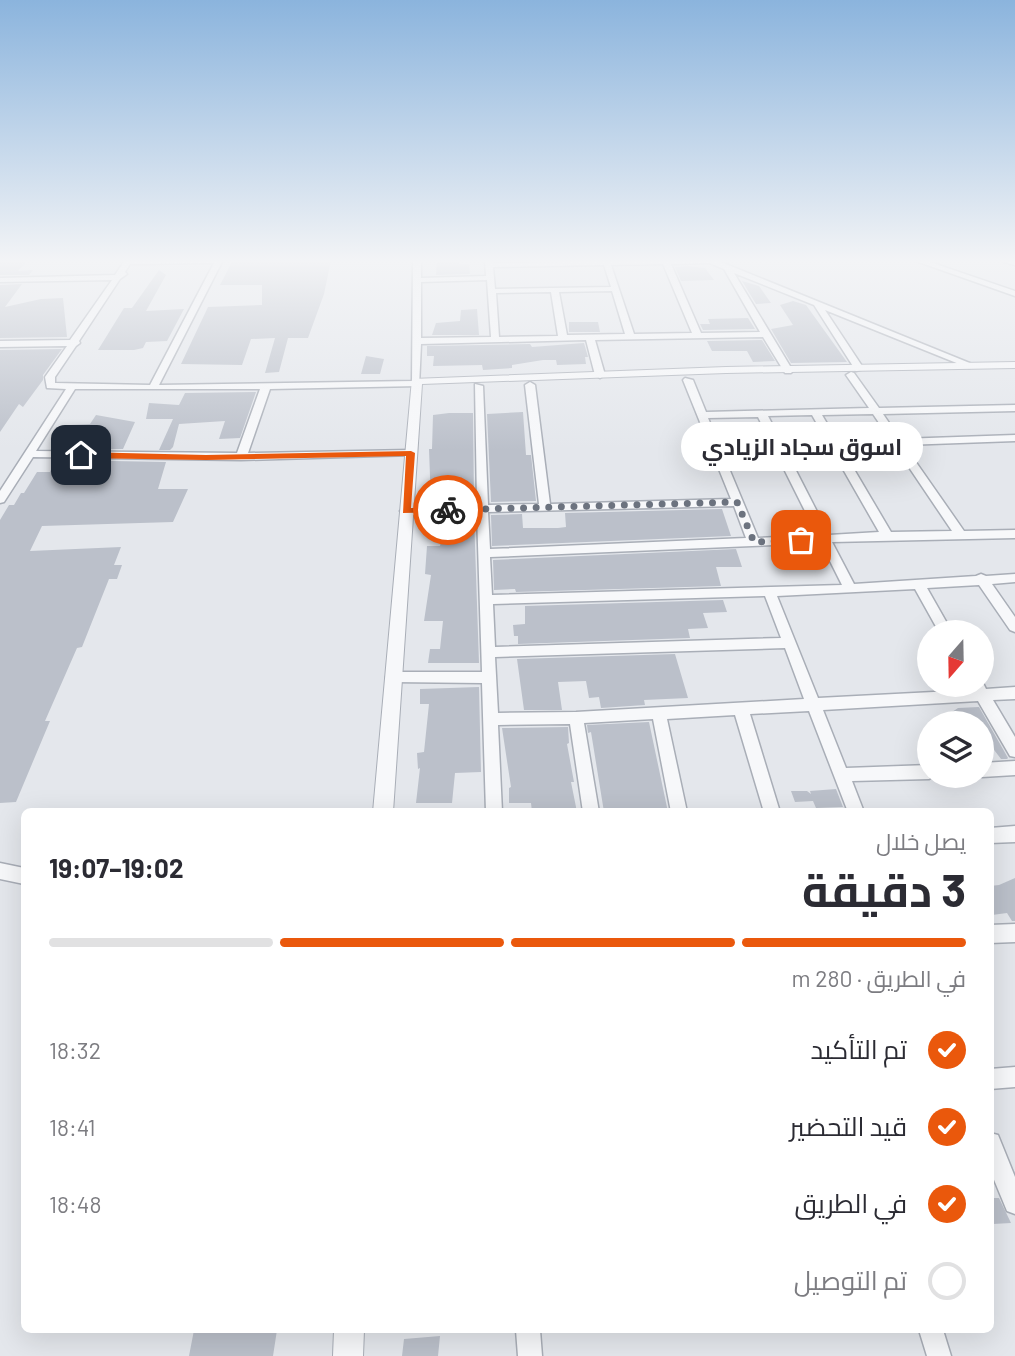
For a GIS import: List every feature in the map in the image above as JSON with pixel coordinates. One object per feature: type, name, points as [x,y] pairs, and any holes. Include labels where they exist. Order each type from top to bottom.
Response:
[{"type":"street","points":[[89,323],[50,377],[50,386],[153,388],[530,385],[688,380],[788,370],[855,372],[1015,365]]},
{"type":"street","points":[[153,388],[186,323]]},
{"type":"street","points":[[383,808],[416,385],[416,323]]},
{"type":"street","points":[[494,323],[495,339]]},
{"type":"street","points":[[561,323],[563,337]]},
{"type":"street","points":[[625,323],[629,336]]},
{"type":"street","points":[[692,323],[697,334]]},
{"type":"street","points":[[759,323],[788,370]]},
{"type":"street","points":[[828,323],[874,411],[961,536]]},
{"type":"street","points":[[867,323],[972,366]]},
{"type":"street","points":[[416,341],[765,334]]},
{"type":"street","points":[[590,337],[600,375]]},
{"type":"street","points":[[0,345],[76,343]]},
{"type":"street","points":[[416,385],[600,375],[1011,372]]},
{"type":"street","points":[[688,380],[754,542]]},
{"type":"street","points":[[530,385],[545,508]]},
{"type":"street","points":[[478,386],[495,808]]},
{"type":"street","points":[[0,500],[72,387]]},
{"type":"street","points":[[241,457],[265,387]]},
{"type":"street","points":[[702,415],[1015,408]]},
{"type":"street","points":[[816,413],[887,536]]},
{"type":"street","points":[[762,414],[850,589]]},
{"type":"street","points":[[896,442],[1015,438]]},
{"type":"street","points":[[30,454],[241,457],[411,453]]},
{"type":"street","points":[[406,511],[737,502]]},
{"type":"street","points":[[486,553],[887,536],[1015,534]]},
{"type":"street","points":[[487,600],[850,589],[981,578],[1015,578]]},
{"type":"street","points":[[981,578],[1015,626]]},
{"type":"street","points":[[919,585],[939,620]]},
{"type":"street","points":[[769,591],[854,808]]},
{"type":"street","points":[[489,652],[789,643]]},
{"type":"street","points":[[393,677],[490,678]]},
{"type":"street","points":[[994,691],[1015,693]]},
{"type":"street","points":[[491,719],[576,718],[741,709],[917,695]]},
{"type":"street","points":[[983,697],[1015,751]]},
{"type":"street","points":[[741,709],[771,808]]},
{"type":"street","points":[[659,713],[678,808]]},
{"type":"street","points":[[576,718],[590,808]]},
{"type":"street","points":[[994,769],[1015,768]]},
{"type":"street","points":[[842,775],[917,772]]},
{"type":"street","points":[[994,836],[1015,834]]},
{"type":"street","points":[[0,871],[21,875]]},
{"type":"street","points":[[994,934],[1015,933]]},
{"type":"street","points":[[994,1079],[1015,1077]]},
{"type":"street","points":[[994,1153],[1015,1203]]},
{"type":"street","points":[[348,1356],[349,1333]]},
{"type":"street","points":[[528,1333],[530,1356]]},
{"type":"street","points":[[932,1333],[939,1356]]},
{"type":"building","points":[[0,323],[66,323],[67,337],[0,338]]},
{"type":"building","points":[[115,323],[176,323],[167,341],[146,342],[143,348],[134,350],[98,350]]},
{"type":"building","points":[[200,323],[313,323],[308,338],[288,338],[279,372],[265,373],[275,338],[251,339],[242,365],[181,364]]},
{"type":"building","points":[[436,323],[478,323],[479,335],[432,335]]},
{"type":"building","points":[[569,323],[598,323],[600,332],[569,332]]},
{"type":"building","points":[[751,323],[755,329],[703,330],[700,324]]},
{"type":"building","points":[[819,323],[847,362],[791,363],[771,329]]},
{"type":"building","points":[[762,340],[775,361],[753,362],[747,351],[712,351],[707,341]]},
{"type":"building","points":[[584,343],[588,357],[585,357],[586,364],[557,365],[556,360],[543,360],[512,365],[512,368],[483,370],[482,365],[433,366],[434,356],[427,356],[427,346],[530,344],[532,347]]},
{"type":"building","points":[[62,349],[23,407],[19,404],[0,432],[0,350]]},
{"type":"building","points":[[366,356],[384,359],[380,374],[361,374]]},
{"type":"building","points":[[256,392],[240,438],[219,439],[225,421],[179,424],[173,447],[170,450],[159,450],[173,419],[146,419],[149,403],[179,405],[185,393]]},
{"type":"building","points":[[523,412],[526,455],[531,455],[536,501],[491,502],[487,414]]},
{"type":"building","points":[[473,413],[474,502],[431,504],[429,449],[432,449],[433,415]]},
{"type":"building","points":[[96,415],[135,422],[123,449],[62,449],[70,425],[90,424]]},
{"type":"building","points":[[59,460],[166,462],[158,489],[188,489],[173,522],[42,526],[30,551],[121,547],[114,565],[122,565],[117,579],[109,579],[82,647],[77,648],[45,721],[50,721],[16,802],[0,803],[0,520],[9,505],[14,505],[21,493],[24,493],[37,472],[50,472]]},
{"type":"building","points":[[722,509],[731,536],[492,546],[491,515],[522,514],[523,528],[558,528],[566,527],[565,513]]},
{"type":"building","points":[[474,516],[479,663],[428,663],[430,649],[440,649],[443,621],[424,621],[431,575],[425,574],[427,546],[440,546],[445,523],[422,524],[423,517]]},
{"type":"building","points":[[736,549],[742,567],[716,567],[721,586],[516,592],[515,589],[494,590],[493,560]]},
{"type":"building","points":[[723,600],[727,612],[703,613],[708,628],[688,629],[690,638],[518,644],[518,636],[514,636],[513,625],[525,624],[525,606]]},
{"type":"building","points":[[675,654],[688,698],[644,700],[645,705],[601,708],[599,697],[589,698],[586,681],[558,682],[562,710],[524,710],[517,659]]},
{"type":"building","points":[[479,687],[481,772],[455,773],[452,803],[416,803],[420,768],[418,769],[417,753],[424,752],[429,704],[420,704],[420,689]]},
{"type":"building","points":[[979,707],[981,711],[954,711],[958,708]]},
{"type":"building","points":[[649,722],[667,808],[603,808],[591,732],[588,733],[587,725]]},
{"type":"building","points":[[568,727],[567,744],[576,808],[532,808],[531,803],[509,803],[511,787],[502,728]]},
{"type":"building","points":[[994,733],[1008,758],[1001,759],[994,750]]},
{"type":"building","points":[[836,789],[843,807],[816,808],[813,801],[795,802],[791,791],[807,791],[811,794],[810,791]]},
{"type":"building","points":[[1015,878],[1015,921],[1012,921],[1007,913],[994,915],[994,886]]},
{"type":"building","points":[[994,1198],[999,1198],[1011,1223],[994,1224]]},
{"type":"building","points":[[193,1333],[277,1333],[273,1356],[189,1356]]},
{"type":"building","points":[[440,1336],[438,1356],[402,1356],[404,1339]]},
{"type":"way so far","points":[[448,510],[737,502],[754,542],[801,540]]},
{"type":"place","name":"اسوق سجاد الزيادي","points":[[801,540]]},
{"type":"route","points":[[81,455],[206,457],[411,453],[406,511],[448,510]]}]
